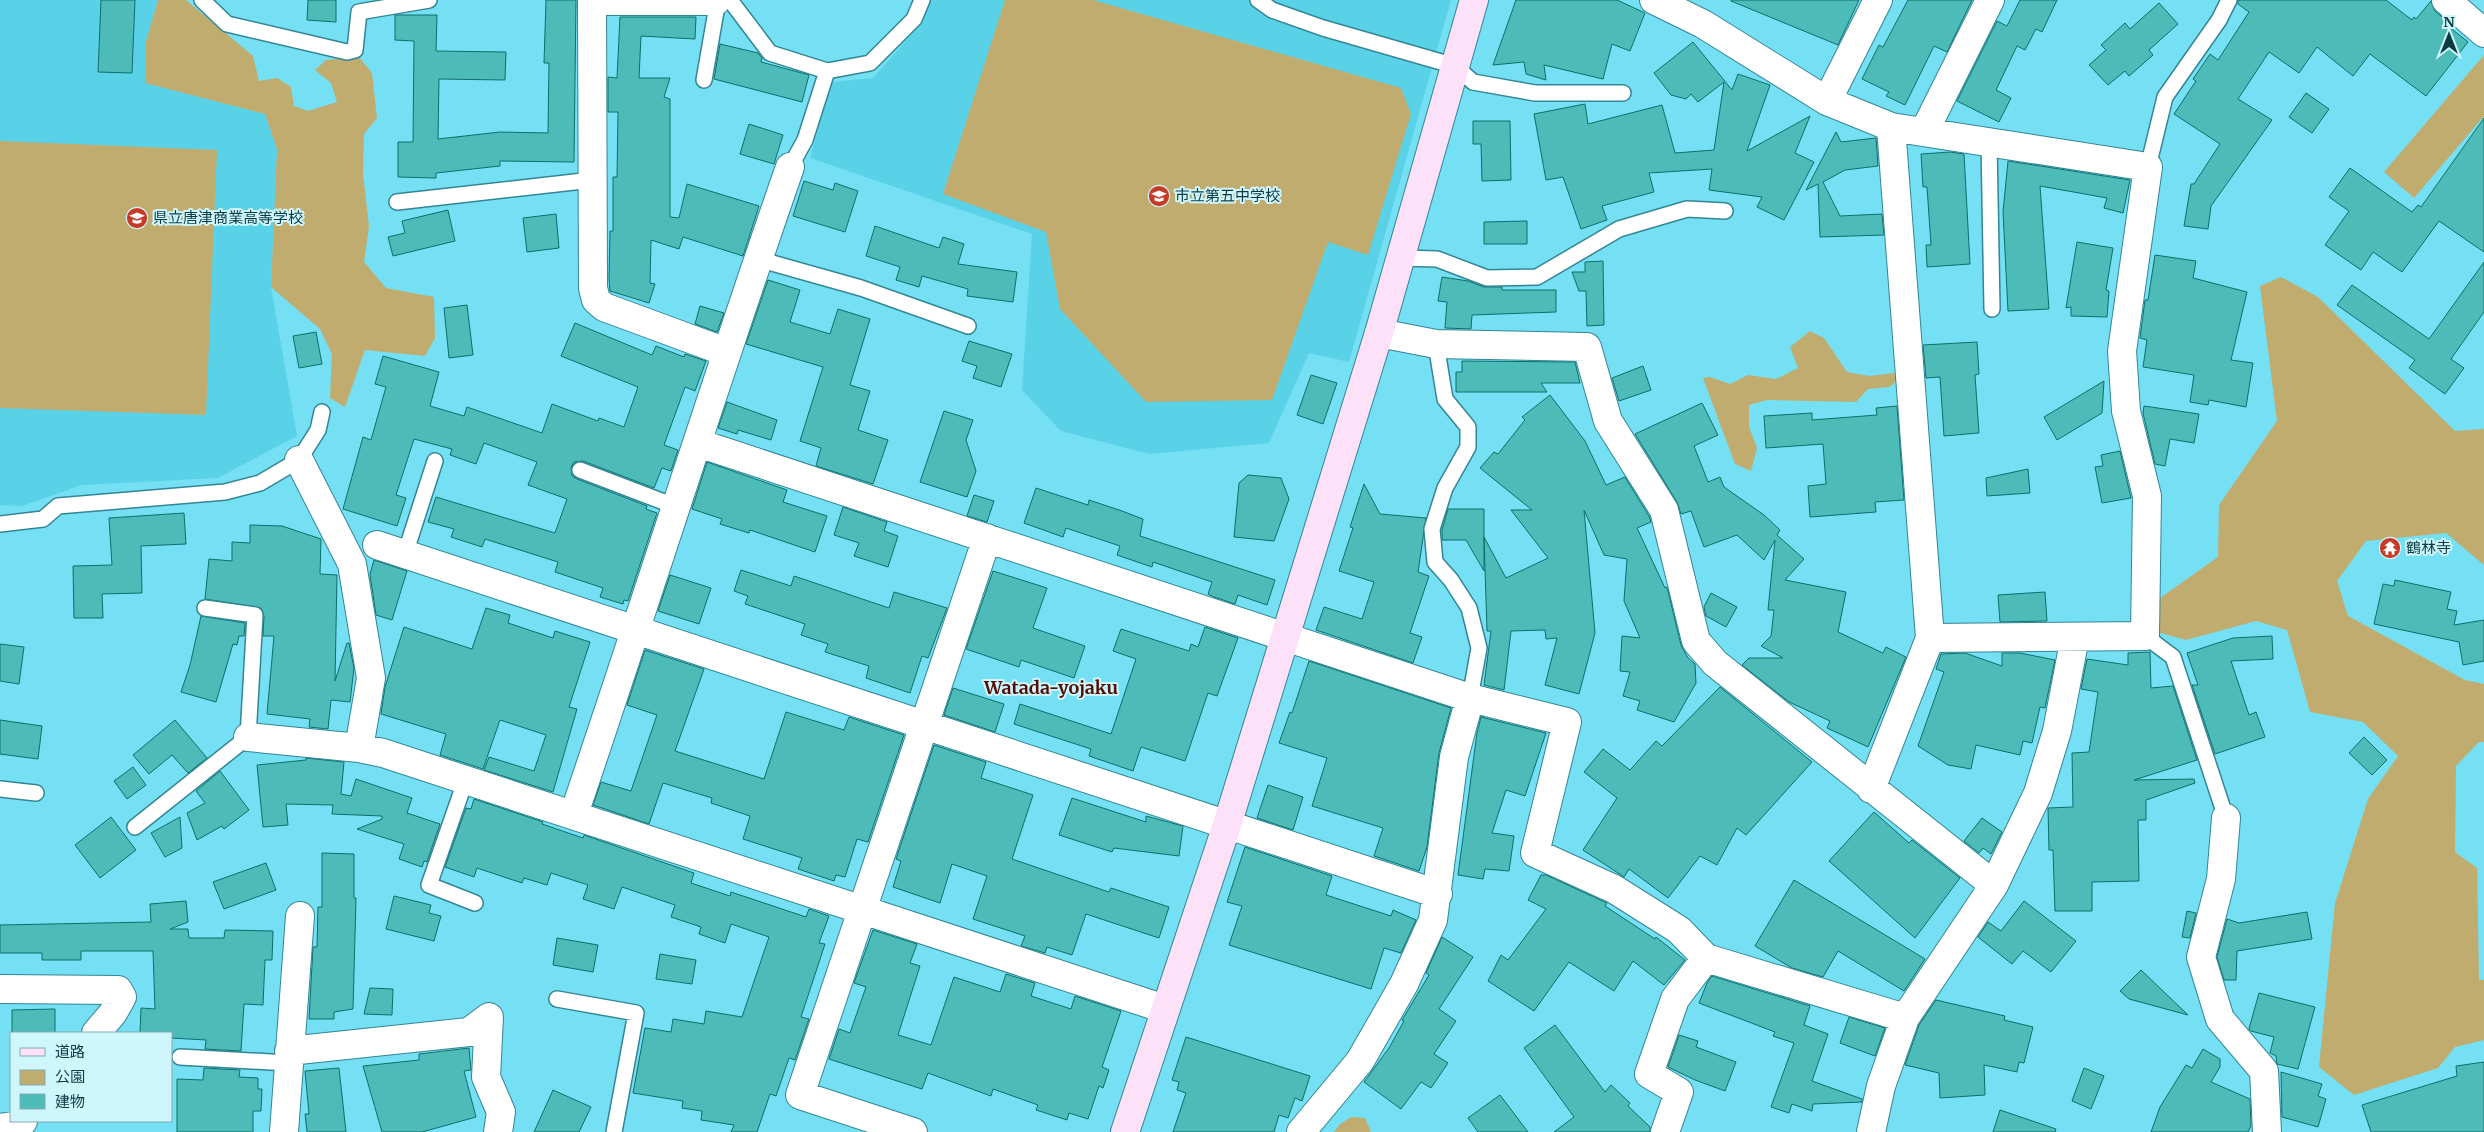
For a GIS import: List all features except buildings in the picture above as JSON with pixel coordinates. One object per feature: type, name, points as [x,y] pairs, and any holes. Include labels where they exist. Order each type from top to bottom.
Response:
[{"type":"street","points":[[721,0],[592,0],[593,288],[596,300],[604,307],[726,352]]},
{"type":"street","points":[[1125,1132],[1227,825],[1379,333],[1474,0]]},
{"type":"street","points":[[1654,0],[1703,24],[1827,101],[1891,127],[2148,166],[2122,351],[2126,411],[2147,496],[2145,636],[1930,638]]},
{"type":"street","points":[[1827,101],[1878,0]]},
{"type":"street","points":[[1924,132],[1990,0]]},
{"type":"street","points":[[2446,0],[2484,33]]},
{"type":"street","points":[[1871,790],[1930,638],[1891,127]]},
{"type":"street","points":[[574,814],[698,443],[726,352],[790,167]]},
{"type":"street","points":[[1379,333],[1436,344],[1587,347],[1608,421],[1664,510],[1696,641],[1715,663],[1871,790],[1994,885]]},
{"type":"street","points":[[698,443],[1470,698],[1567,722],[1535,853],[1614,889],[1679,930],[1706,958],[1905,1018]]},
{"type":"street","points":[[299,460],[352,564],[370,678],[359,748]]},
{"type":"street","points":[[913,1132],[800,1095],[987,538]]},
{"type":"street","points":[[377,545],[1438,894]]},
{"type":"street","points":[[1871,1132],[1881,1086],[1905,1018],[1994,885],[2038,793],[2057,731],[2075,637]]},
{"type":"street","points":[[1301,1132],[1360,1061],[1399,992],[1433,920],[1438,894],[1454,757],[1470,698]]},
{"type":"street","points":[[248,737],[383,752],[1165,1009]]},
{"type":"street","points":[[2226,818],[2221,879],[2201,957],[2220,1020],[2264,1071],[2266,1132]]},
{"type":"street","points":[[284,1132],[288,1057],[300,916]]},
{"type":"street","points":[[1664,1132],[1679,1092],[1649,1074],[1675,999],[1706,958]]},
{"type":"street","points":[[0,989],[118,990],[122,997],[113,1014],[97,1032]]},
{"type":"street","points":[[288,1057],[470,1032],[489,1017],[486,1077],[501,1112],[498,1132]]},
{"type":"street","points":[[0,1128],[20,1125],[22,1122]]},
{"type":"lane","points":[[202,0],[227,24],[347,52],[355,50],[359,12],[429,0]]},
{"type":"lane","points":[[721,0],[770,53],[828,71],[870,63],[914,19],[922,0]]},
{"type":"lane","points":[[704,80],[721,0]]},
{"type":"lane","points":[[1258,0],[1272,10],[1323,28],[1455,66],[1473,82],[1535,94],[1623,93]]},
{"type":"lane","points":[[2148,166],[2165,97],[2219,20],[2229,0]]},
{"type":"lane","points":[[790,167],[805,140],[828,71]]},
{"type":"lane","points":[[1989,142],[1992,309]]},
{"type":"lane","points":[[397,202],[592,180]]},
{"type":"lane","points":[[1401,258],[1437,259],[1487,278],[1537,276],[1619,229],[1687,209],[1725,212]]},
{"type":"lane","points":[[758,259],[862,288],[968,326]]},
{"type":"lane","points":[[1436,344],[1445,399],[1468,427],[1468,448],[1445,488],[1432,529],[1434,562],[1451,580],[1468,608],[1479,648],[1470,698]]},
{"type":"lane","points":[[0,524],[43,519],[58,506],[225,492],[260,483],[299,460],[318,430],[322,412]]},
{"type":"lane","points":[[405,554],[435,461]]},
{"type":"lane","points":[[580,470],[677,506]]},
{"type":"lane","points":[[135,827],[248,737],[255,615],[205,608]]},
{"type":"lane","points":[[2145,636],[2172,657],[2226,818]]},
{"type":"lane","points":[[466,779],[429,885],[474,903]]},
{"type":"lane","points":[[0,789],[36,793]]},
{"type":"lane","points":[[557,999],[636,1013],[614,1132]]},
{"type":"lane","points":[[180,1057],[288,1057]]},
{"type":"shaded area","name":"県立唐津商業高等学校","points":[[0,0],[158,0],[145,45],[145,83],[265,114],[277,149],[271,287],[297,436],[218,478],[82,485],[22,506],[0,505]]},
{"type":"shaded area","name":"市立第五中学校","points":[[927,0],[1451,0],[1349,362],[1309,353],[1269,443],[1149,454],[1061,431],[1022,390],[1032,234],[810,158],[831,82],[873,78],[920,25]]},
{"type":"green space","points":[[158,0],[186,0],[253,56],[259,81],[277,78],[291,87],[294,106],[308,111],[337,102],[331,83],[315,70],[326,60],[359,57],[372,73],[377,118],[364,134],[363,173],[369,227],[364,262],[386,288],[434,297],[435,338],[425,356],[365,350],[345,407],[330,398],[332,354],[320,329],[271,287],[277,149],[265,114],[145,83],[145,45]]},
{"type":"green space","name":"市立第五中学校","points":[[1005,0],[1093,0],[1401,88],[1411,114],[1368,255],[1328,242],[1272,400],[1146,402],[1060,309],[1046,232],[943,194]]},
{"type":"green space","points":[[2484,55],[2484,116],[2414,198],[2384,172]]},
{"type":"green space","points":[[0,141],[217,150],[206,415],[0,408]]},
{"type":"green space","points":[[2281,277],[2318,297],[2455,431],[2484,429],[2484,565],[2446,533],[2366,541],[2337,581],[2348,616],[2465,680],[2484,684],[2484,742],[2479,742],[2456,766],[2455,852],[2477,868],[2479,980],[2484,980],[2484,1040],[2455,1047],[2438,1068],[2354,1095],[2319,1067],[2335,903],[2368,799],[2398,756],[2363,722],[2310,712],[2287,630],[2256,621],[2186,640],[2153,631],[2160,598],[2218,557],[2219,505],[2277,421],[2260,286]]},
{"type":"green space","points":[[1810,331],[1824,338],[1847,372],[1869,376],[1894,373],[1898,379],[1890,387],[1868,389],[1856,402],[1767,400],[1749,405],[1749,427],[1757,448],[1751,471],[1735,464],[1703,378],[1710,377],[1730,384],[1748,375],[1776,379],[1798,368],[1790,347]]},
{"type":"green space","points":[[1351,1117],[1365,1118],[1371,1132],[1334,1132],[1339,1125]]},
{"type":"place","name":"市立第五中学校","points":[[1159,196]]},
{"type":"place","name":"県立唐津商業高等学校","points":[[137,218]]},
{"type":"place","name":"鶴林寺","points":[[2390,548]]},
{"type":"district","name":"Watada-yojaku","points":[[1051,688]]}]
